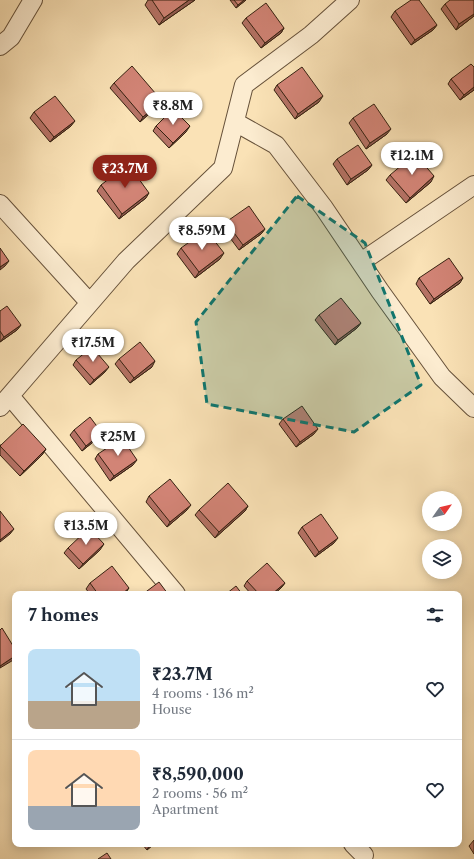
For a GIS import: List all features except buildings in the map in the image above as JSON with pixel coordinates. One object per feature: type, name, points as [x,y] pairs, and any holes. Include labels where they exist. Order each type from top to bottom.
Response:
[{"type":"street","points":[[0,46],[11,37],[33,0]]},
{"type":"street","points":[[173,591],[5,402],[89,302],[126,261],[223,168],[244,85],[311,34],[350,0]]},
{"type":"street","points":[[235,122],[276,146],[324,208],[442,377],[474,408]]},
{"type":"street","points":[[361,262],[474,185]]},
{"type":"street","points":[[0,204],[89,302]]},
{"type":"highlighted area","points":[[297,196],[365,243],[421,385],[354,432],[207,404],[196,322]]}]
